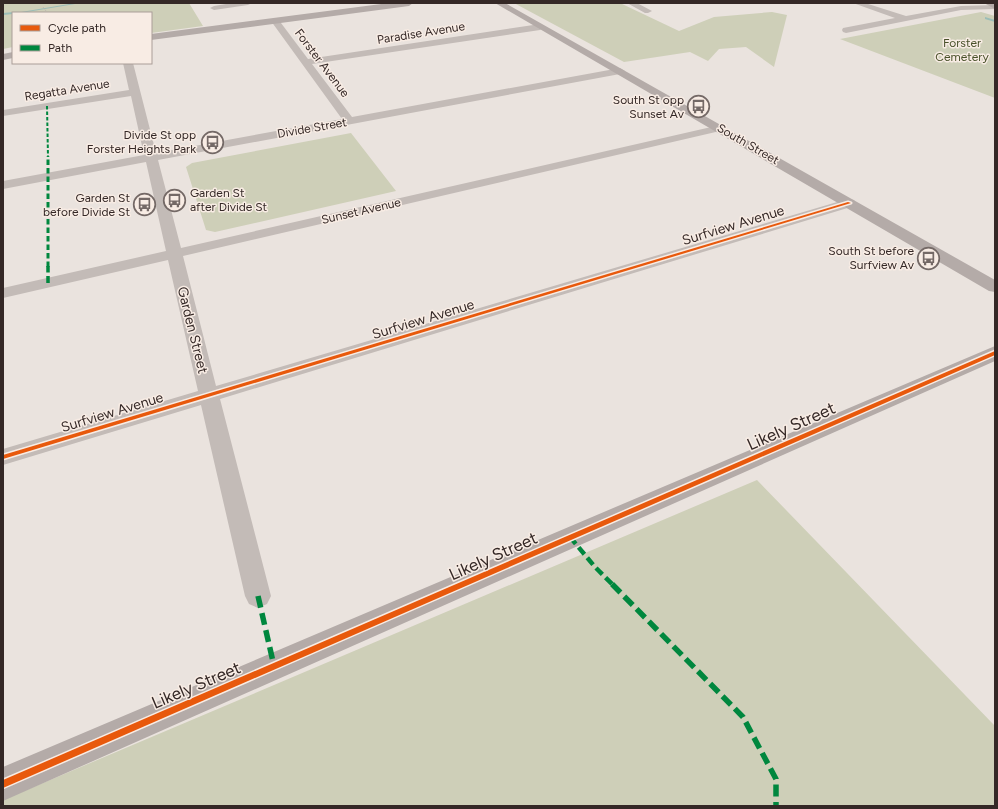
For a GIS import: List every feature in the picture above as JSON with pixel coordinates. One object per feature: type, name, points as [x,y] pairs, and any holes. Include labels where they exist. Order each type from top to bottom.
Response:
[{"type":"street","points":[[214,8],[248,3]]},
{"type":"street","points":[[152,37],[409,3]]},
{"type":"street","name":"South Street","points":[[499,3],[720,128],[995,287]]},
{"type":"street","points":[[631,3],[648,11]]},
{"type":"street","points":[[857,3],[904,18]]},
{"type":"street","points":[[988,3],[995,6]]},
{"type":"street","points":[[846,30],[961,8],[995,6]]},
{"type":"street","name":"Forster Avenue","points":[[274,21],[349,121]]},
{"type":"street","name":"Paradise Avenue","points":[[306,62],[540,27]]},
{"type":"street","name":"Garden Street","points":[[128,64],[258,596]]},
{"type":"street","name":"Divide Street","points":[[3,185],[620,71]]},
{"type":"street","name":"Regatta Avenue","points":[[3,113],[135,92]]},
{"type":"street","name":"Sunset Avenue","points":[[3,293],[720,128]]},
{"type":"street","name":"Surfview Avenue","points":[[3,457],[850,203]]},
{"type":"street","name":"Likely Street","points":[[3,784],[995,352]]},
{"type":"path","points":[[43,7],[46,11]]},
{"type":"green space","points":[[3,3],[189,3],[203,26],[152,33],[152,12],[12,12],[12,47],[3,49]]},
{"type":"green space","points":[[514,3],[620,3],[679,31],[714,17],[772,12],[787,15],[774,67],[746,47],[719,49],[708,61],[690,52],[624,62]]},
{"type":"green space","name":"Forster Cemetery","points":[[981,12],[995,16],[995,98],[840,39]]},
{"type":"green space","points":[[351,133],[396,191],[215,232],[206,230],[186,167],[192,163]]},
{"type":"green space","points":[[757,480],[995,726],[995,806],[3,806],[3,800]]},
{"type":"waterway","points":[[22,12],[80,3]]},
{"type":"waterway","points":[[3,14],[12,13]]},
{"type":"waterway","points":[[986,18],[995,21]]},
{"type":"marked path","points":[[47,106],[49,176],[48,283]]},
{"type":"marked path","points":[[570,537],[595,567],[659,630],[743,717],[776,779],[776,806]]},
{"type":"marked path","points":[[258,596],[274,666]]},
{"type":"cycle path","points":[[3,457],[849,203]]},
{"type":"cycle path","points":[[3,784],[995,353]]},
{"type":"place","name":"South St opp Sunset Av","points":[[699,107]]},
{"type":"place","name":"Divide St opp Forster Heights Park","points":[[212,142]]},
{"type":"place","name":"Garden St after Divide St","points":[[174,200]]},
{"type":"place","name":"Garden St before Divide St","points":[[145,205]]},
{"type":"place","name":"South St before Surfview Av","points":[[929,258]]}]
